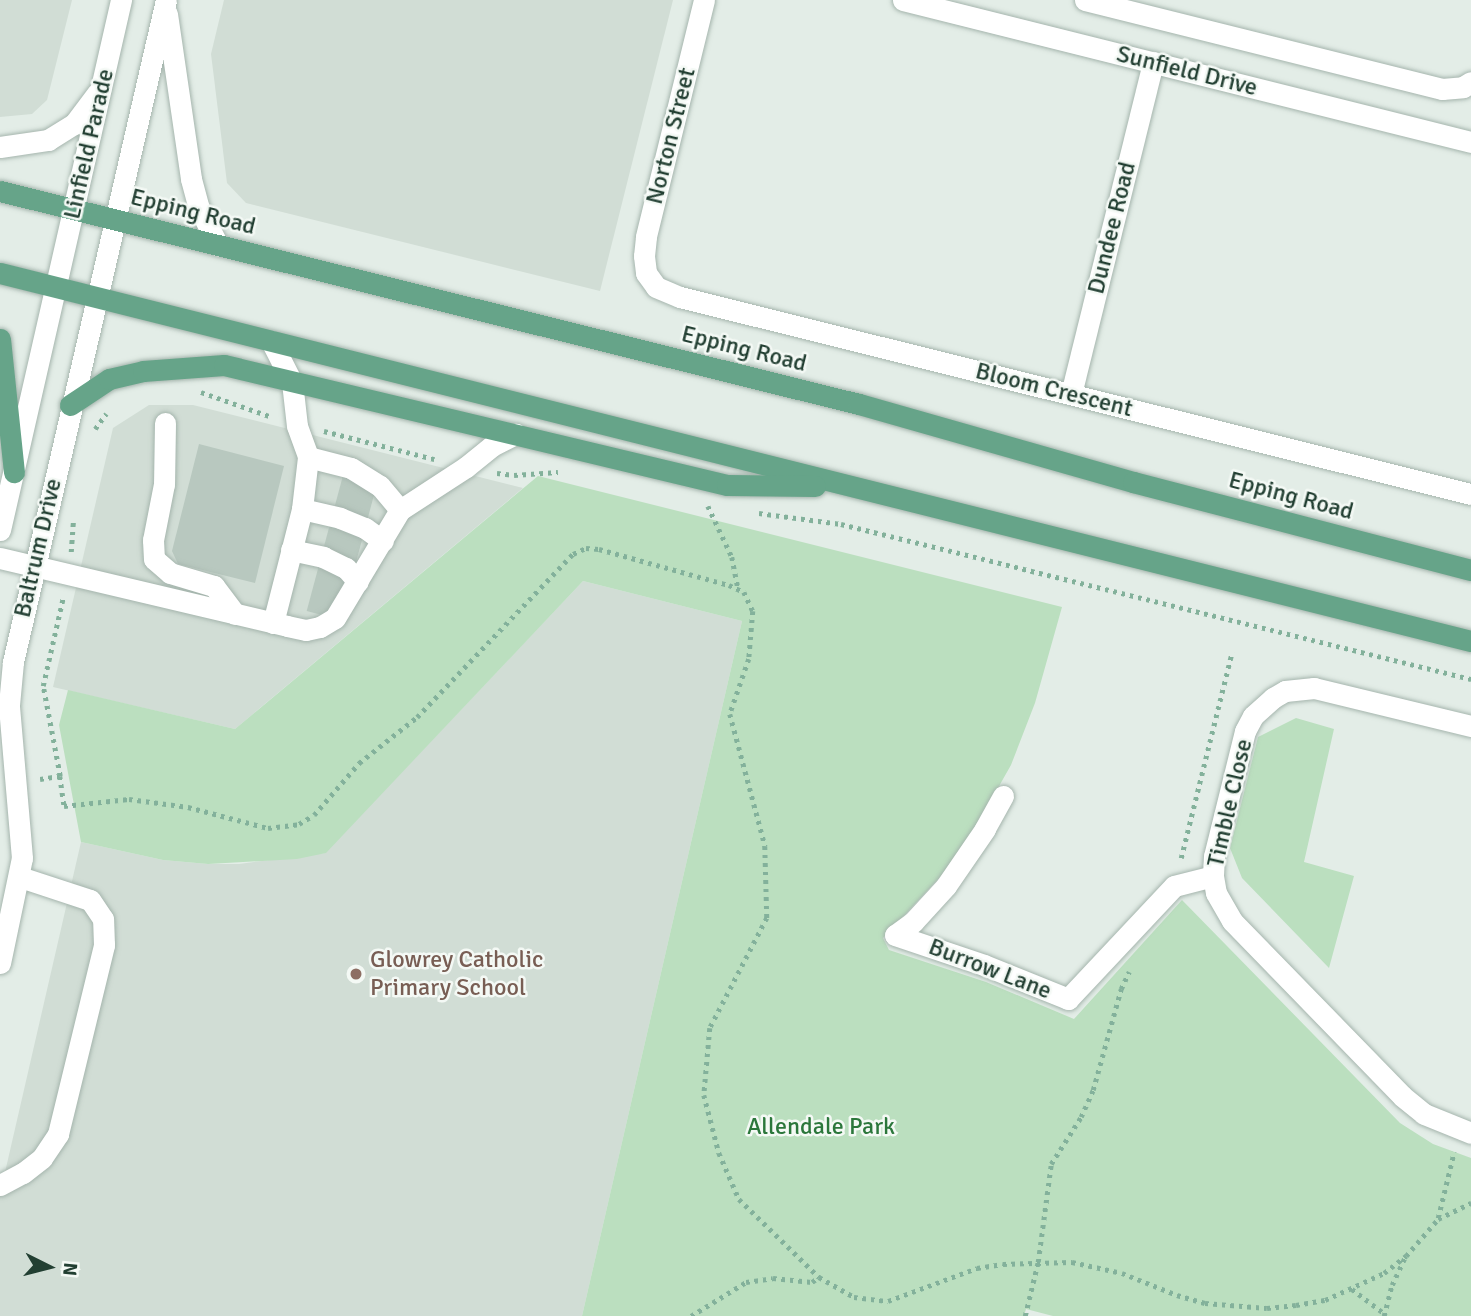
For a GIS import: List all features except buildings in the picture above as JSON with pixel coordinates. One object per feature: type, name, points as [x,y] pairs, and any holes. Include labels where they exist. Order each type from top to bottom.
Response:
[{"type":"main road","name":"Epping Road","points":[[0,191],[859,404],[1133,482],[1471,570]]},
{"type":"main road","points":[[0,273],[1471,641]]},
{"type":"main road","points":[[0,339],[14,472]]},
{"type":"main road","points":[[70,405],[109,379],[143,371],[224,365],[727,485],[852,487]]},
{"type":"street","name":"Linfield Parade","points":[[55,287],[75,210],[121,0]]},
{"type":"street","name":"Norton Street","points":[[646,273],[646,236],[704,0]]},
{"type":"street","name":"Sunfield Drive","points":[[903,0],[1471,142]]},
{"type":"street","points":[[1085,0],[1442,89],[1463,87],[1471,82]]},
{"type":"street","name":"Linfield Parade","points":[[116,220],[166,1]]},
{"type":"street","points":[[166,1],[191,179],[198,206],[218,246]]},
{"type":"street","name":"Dundee Road","points":[[1071,394],[1153,62]]},
{"type":"street","points":[[0,147],[48,140],[74,124],[102,86]]},
{"type":"street","name":"Baltrum Drive","points":[[0,962],[20,877],[22,834],[17,783],[6,739],[13,662],[70,405],[116,220]]},
{"type":"street","name":"Bloom Crescent","points":[[646,273],[656,287],[680,297],[1471,494]]},
{"type":"street","name":"Baltrum Drive","points":[[0,530],[55,287]]},
{"type":"street","points":[[271,341],[292,382],[297,426],[308,457],[302,509],[273,623]]},
{"type":"street","points":[[165,423],[164,484],[152,540],[154,559],[170,573],[214,586],[235,614]]},
{"type":"street","points":[[0,558],[306,630],[335,618],[400,510],[466,467],[492,446],[516,434]]},
{"type":"street","points":[[308,457],[351,468],[380,486],[400,510]]},
{"type":"street","points":[[302,509],[340,518],[365,528],[383,541]]},
{"type":"street","points":[[291,550],[323,558],[346,568],[358,582]]},
{"type":"street","name":"Timble Close","points":[[1466,1132],[1424,1114],[1392,1086],[1232,921],[1216,893],[1213,876],[1214,856],[1245,731],[1253,716],[1285,691],[1314,688],[1471,726]]},
{"type":"street","name":"Burrow Lane","points":[[1003,796],[946,886],[913,922],[895,935],[973,960],[1068,999],[1174,886]]},
{"type":"street","points":[[1174,886],[1213,876]]},
{"type":"street","points":[[0,1185],[23,1173],[41,1158],[58,1133],[104,945],[103,919],[90,900],[20,877]]},
{"type":"path","points":[[194,390],[297,426],[466,467],[514,475],[568,472]]},
{"type":"path","points":[[718,505],[706,503],[732,557],[738,589]]},
{"type":"path","points":[[753,512],[841,524],[1471,679]]},
{"type":"path","points":[[17,783],[60,776],[65,806],[129,799],[188,807],[268,828],[285,828],[299,824],[314,815],[359,763],[417,717],[572,554],[586,548],[599,549],[738,589],[748,599],[754,624],[749,659],[730,714],[765,846],[767,918],[710,1028],[704,1095],[719,1153],[739,1199],[819,1278],[854,1297],[888,1301],[976,1268],[1038,1262],[1072,1262],[1098,1266],[1177,1295],[1234,1307],[1325,1300],[1384,1273],[1406,1256],[1438,1219],[1466,1132]]},
{"type":"path","points":[[1174,886],[1232,652]]},
{"type":"path","points":[[1025,1316],[1038,1262],[1051,1164],[1081,1117],[1093,1090],[1121,989],[1130,970]]},
{"type":"path","points":[[1438,1219],[1471,1203]]},
{"type":"path","points":[[1352,1289],[1384,1315],[1392,1285],[1406,1256]]},
{"type":"path","points":[[691,1316],[746,1282],[773,1278],[812,1282],[819,1278]]},
{"type":"shaded area","points":[[0,0],[72,0],[47,100],[32,114],[0,117]]},
{"type":"shaded area","points":[[224,0],[673,0],[600,291],[246,203],[227,183],[211,54]]},
{"type":"shaded area","points":[[149,405],[193,405],[523,488],[235,729],[53,687],[113,428]]},
{"type":"shaded area","name":"Glowrey Catholic Primary School","points":[[583,581],[742,621],[582,1316],[0,1316],[0,1194],[81,842],[163,860],[208,864],[239,864],[325,853]]},
{"type":"green space","name":"Allendale Park","points":[[538,476],[1062,607],[1035,703],[1011,765],[977,825],[941,876],[883,938],[889,950],[986,982],[1074,1019],[1182,900],[1400,1123],[1433,1144],[1471,1158],[1471,1316],[1053,1316],[1026,1309],[1024,1316],[582,1316],[742,621],[583,581],[326,853],[297,859],[208,864],[163,860],[81,842],[59,725],[68,690],[235,729]]},
{"type":"green space","points":[[1296,718],[1334,729],[1304,862],[1354,876],[1329,968],[1242,878],[1230,848],[1258,737]]},
{"type":"place","name":"Glowrey Catholic Primary School","points":[[356,974]]}]
